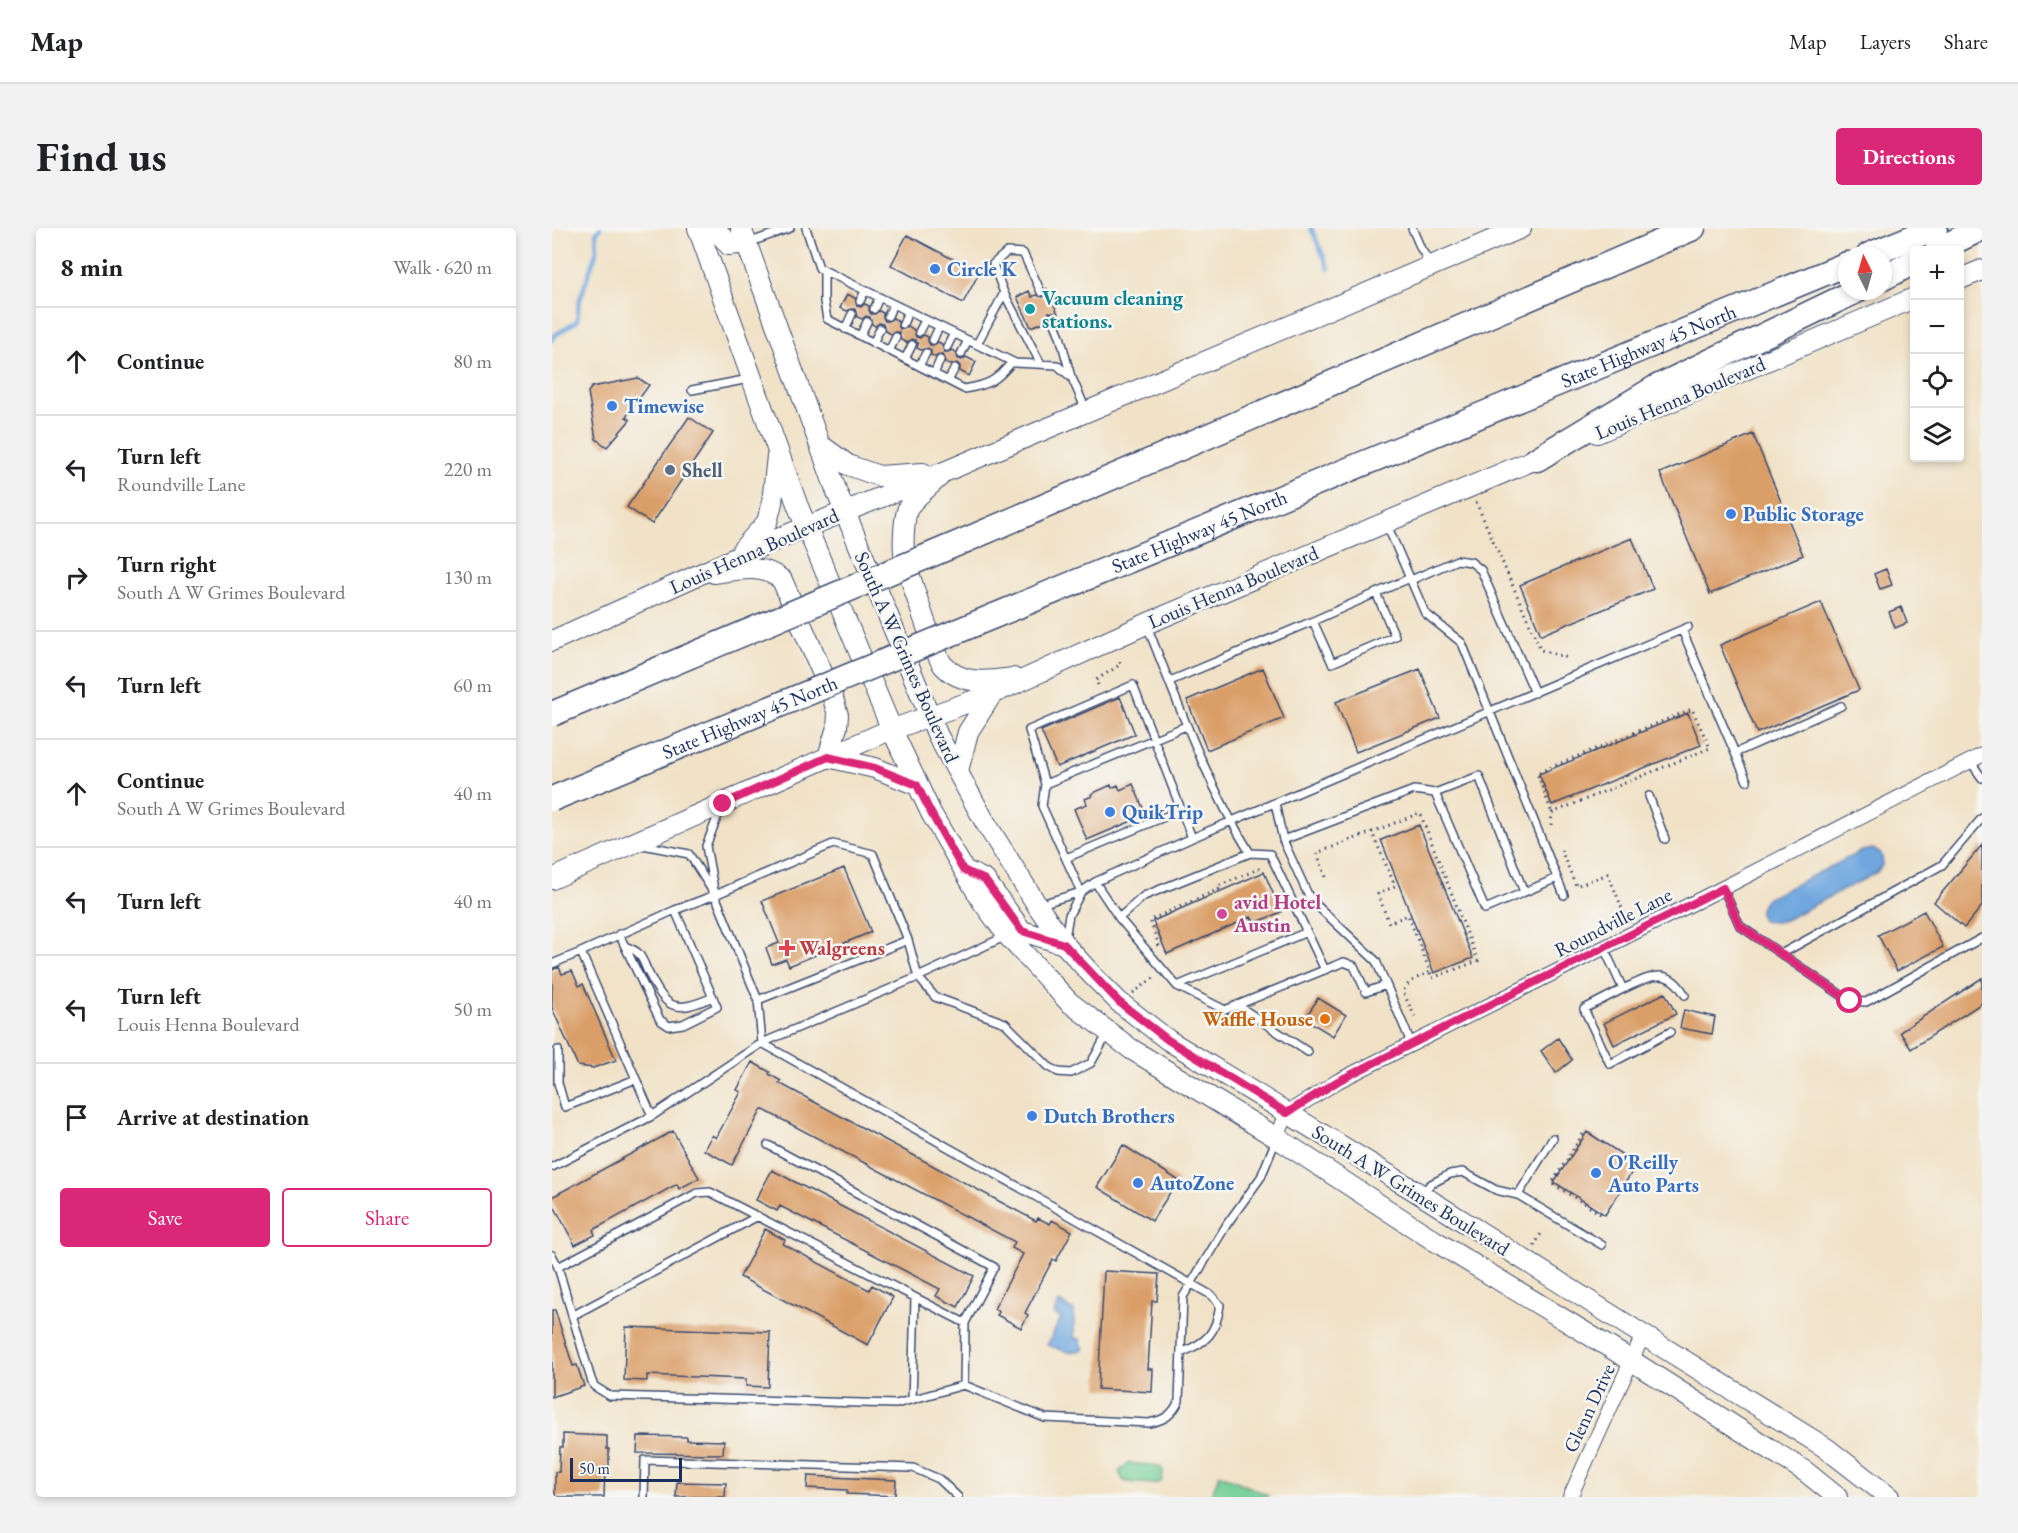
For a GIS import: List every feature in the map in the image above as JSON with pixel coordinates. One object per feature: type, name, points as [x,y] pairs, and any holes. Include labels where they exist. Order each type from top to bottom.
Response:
[{"type":"highway","points":[[552,714],[966,540],[1693,228]]},
{"type":"highway","points":[[1891,246],[1935,228]]},
{"type":"highway","points":[[1945,246],[1982,228]]},
{"type":"highway","points":[[1892,273],[1910,264]]},
{"type":"highway","name":"State Highway 45 North","points":[[552,800],[1838,268]]},
{"type":"highway","points":[[1536,459],[1655,388],[1838,300]]},
{"type":"main road","name":"South A W Grimes Boulevard","points":[[698,228],[807,527],[892,730],[931,813],[982,901],[1007,935],[1069,1002],[1131,1049],[1277,1138],[1435,1241],[1632,1361],[1806,1472],[1837,1497]]},
{"type":"main road","points":[[717,228],[729,245],[744,236]]},
{"type":"main road","name":"Louis Henna Boulevard","points":[[552,640],[699,576],[736,557],[1087,412],[1521,228]]},
{"type":"main road","name":"South A W Grimes Boulevard","points":[[744,236],[844,512],[930,717],[985,822],[1064,944],[1119,1002],[1168,1040],[1420,1194],[1826,1448],[1889,1497]]},
{"type":"main road","points":[[1964,277],[1982,270]]},
{"type":"main road","name":"Louis Henna Boulevard","points":[[552,879],[828,757],[892,730],[992,694],[1146,624],[1910,300]]},
{"type":"main road","points":[[819,444],[848,465],[879,476],[944,471]]},
{"type":"main road","points":[[736,557],[767,522],[772,502],[778,450]]},
{"type":"main road","points":[[944,471],[908,507],[904,531],[904,552],[916,595],[942,665],[959,676],[977,682],[1030,676]]},
{"type":"main road","points":[[699,576],[763,568],[782,580],[832,695],[838,715],[837,727],[828,757],[875,768],[917,785]]},
{"type":"main road","points":[[958,771],[968,732],[992,694]]},
{"type":"main road","points":[[963,870],[985,880],[1022,931],[1064,944]]},
{"type":"street","name":"Roundville Lane","points":[[1287,1113],[1338,1081],[1976,758]]},
{"type":"street","points":[[1277,1138],[1287,1113]]},
{"type":"street","name":"Glenn Drive","points":[[1570,1497],[1643,1335]]},
{"type":"lane","points":[[744,236],[790,228]]},
{"type":"lane","points":[[806,228],[819,268],[824,271],[1012,362],[1057,365],[1072,378]]},
{"type":"lane","points":[[1412,228],[1420,249],[1432,266]]},
{"type":"lane","points":[[1041,292],[1023,253],[1007,252],[993,264],[1004,293],[1041,363]]},
{"type":"lane","points":[[824,271],[824,302],[827,319],[964,389],[987,385],[1000,376],[1012,362]]},
{"type":"lane","points":[[860,301],[865,291]]},
{"type":"lane","points":[[976,344],[1004,293]]},
{"type":"lane","points":[[874,309],[879,298]]},
{"type":"lane","points":[[888,316],[893,304]]},
{"type":"lane","points":[[903,324],[908,312]]},
{"type":"lane","points":[[845,328],[852,314]]},
{"type":"lane","points":[[1052,317],[1072,378],[1087,412]]},
{"type":"lane","points":[[919,332],[925,320]]},
{"type":"lane","points":[[860,336],[867,322]]},
{"type":"lane","points":[[933,339],[939,327]]},
{"type":"lane","points":[[873,343],[880,329]]},
{"type":"lane","points":[[947,347],[954,333]]},
{"type":"lane","points":[[889,351],[896,337]]},
{"type":"lane","points":[[961,354],[968,340]]},
{"type":"lane","points":[[905,359],[912,345]]},
{"type":"lane","points":[[919,366],[926,353]]},
{"type":"lane","points":[[934,374],[940,360]]},
{"type":"lane","points":[[948,381],[955,368]]},
{"type":"lane","points":[[692,390],[752,379]]},
{"type":"lane","points":[[1386,522],[1425,613],[1461,643],[1564,895]]},
{"type":"lane","points":[[1170,681],[1457,560],[1471,562],[1482,570],[1535,693]]},
{"type":"lane","points":[[1313,621],[1332,663],[1395,636],[1376,593]]},
{"type":"lane","points":[[1146,624],[1186,726],[1231,822],[1250,853]]},
{"type":"lane","points":[[1037,905],[1081,892],[1095,882],[1192,838],[1685,629],[1748,781]]},
{"type":"lane","points":[[1081,892],[1042,806],[1045,784],[1029,730],[1133,685],[1192,838]]},
{"type":"lane","points":[[1735,753],[1840,706]]},
{"type":"lane","points":[[1045,784],[1186,726]]},
{"type":"lane","points":[[1976,758],[1982,778]]},
{"type":"lane","points":[[1283,840],[1414,790],[1435,793],[1479,776],[1524,892]]},
{"type":"lane","points":[[1435,793],[1485,909],[1557,878]]},
{"type":"lane","points":[[1648,796],[1665,839]]},
{"type":"lane","points":[[1275,802],[1283,840],[1310,899],[1376,961],[1412,1045]]},
{"type":"lane","points":[[715,895],[706,846],[723,804]]},
{"type":"lane","points":[[1066,858],[1181,810]]},
{"type":"lane","points":[[1780,954],[1942,865],[1982,818]]},
{"type":"lane","points":[[634,843],[689,854],[715,895],[758,1000],[762,1043]]},
{"type":"lane","points":[[552,964],[832,844],[873,854],[908,940],[918,977],[935,997],[1005,1023],[1048,1066],[1058,1072],[1071,1073],[1091,1063],[1108,1033]]},
{"type":"lane","points":[[1119,918],[1144,896],[1250,853],[1270,854],[1325,970]]},
{"type":"lane","points":[[1095,882],[1119,918],[1177,986],[1225,1010],[1344,962],[1354,966],[1366,992],[1386,985]]},
{"type":"lane","points":[[1723,888],[1740,926],[1850,1001],[1866,1002],[1982,938]]},
{"type":"lane","points":[[1064,944],[1069,915],[1081,892]]},
{"type":"lane","points":[[619,934],[660,1020],[669,1026],[683,1024],[717,1007],[675,910]]},
{"type":"lane","points":[[1177,986],[1307,932]]},
{"type":"lane","points":[[552,1167],[652,1116],[762,1043],[918,977],[1007,935]]},
{"type":"lane","points":[[758,1000],[908,940]]},
{"type":"lane","points":[[626,946],[639,953],[660,996],[675,1005],[682,1008],[713,997]]},
{"type":"lane","points":[[1604,948],[1623,989]]},
{"type":"lane","points":[[581,952],[652,1116]]},
{"type":"lane","points":[[1670,1032],[1610,1064],[1584,1009],[1655,975],[1664,975],[1681,989],[1684,995]]},
{"type":"lane","points":[[1237,1005],[1308,1052]]},
{"type":"lane","points":[[762,1043],[1211,1295],[1220,1305],[1218,1321],[1203,1344],[1181,1353]]},
{"type":"lane","points":[[558,1050],[558,1083],[565,1107],[636,1079]]},
{"type":"lane","points":[[552,1256],[558,1267],[591,1379],[594,1386],[610,1396],[896,1404],[964,1385],[1045,1418],[1149,1423],[1163,1420],[1174,1411],[1179,1401],[1184,1297],[1227,1224],[1261,1177],[1277,1138]]},
{"type":"lane","points":[[1518,1194],[1553,1138]]},
{"type":"lane","points":[[768,1145],[994,1267],[965,1323],[964,1385]]},
{"type":"lane","points":[[1420,1194],[1431,1184],[1450,1174],[1463,1172],[1496,1190],[1518,1194],[1602,1245]]},
{"type":"lane","points":[[558,1267],[697,1193],[710,1192],[965,1323]]},
{"type":"lane","points":[[572,1316],[758,1216]]},
{"type":"lane","points":[[912,1400],[915,1298]]},
{"type":"lane","points":[[644,1497],[645,1460],[913,1468],[939,1479],[958,1497]]},
{"type":"path","points":[[1476,502],[1540,650],[1568,658]]},
{"type":"path","points":[[1098,685],[1096,680],[1120,664],[1119,661]]},
{"type":"path","points":[[1551,825],[1552,813],[1537,773],[1692,709],[1710,748],[1552,813]]},
{"type":"path","points":[[1326,877],[1317,853],[1420,813],[1478,961],[1432,978],[1408,915],[1389,923],[1378,894],[1395,886],[1372,832]]},
{"type":"path","points":[[1561,850],[1576,886],[1608,874],[1624,913]]},
{"type":"path","points":[[1159,946],[1150,920],[1219,890],[1218,886],[1261,868]]},
{"type":"path","points":[[1415,1017],[1403,992],[1410,982],[1430,972]]},
{"type":"path","points":[[1133,993],[1155,977]]},
{"type":"path","points":[[1583,1134],[1552,1183],[1602,1215]]},
{"type":"path","points":[[1532,1249],[1542,1232]]},
{"type":"green space","points":[[1129,1463],[1160,1466],[1163,1471],[1162,1481],[1155,1484],[1123,1480],[1119,1472]]},
{"type":"green space","points":[[1220,1474],[1268,1495],[1267,1497],[1210,1497]]},
{"type":"water","points":[[1873,849],[1881,854],[1882,860],[1876,873],[1785,920],[1762,921],[1760,909],[1766,899],[1862,851]]},
{"type":"water","points":[[1059,1302],[1074,1311],[1074,1338],[1080,1339],[1084,1350],[1068,1352],[1047,1345],[1061,1318],[1054,1314]]},
{"type":"building","name":"Circle K","points":[[907,235],[979,273],[963,303],[891,265]]},
{"type":"building","points":[[1047,289],[1058,314],[1049,312],[1044,322],[1031,327],[1017,297],[1029,291],[1032,297],[1036,295],[1043,297]]},
{"type":"building","name":"Circle K","points":[[847,294],[855,298],[857,306],[861,307],[865,304],[869,306],[871,314],[879,311],[883,313],[885,321],[893,318],[898,321],[900,329],[908,326],[914,330],[916,337],[920,338],[924,335],[928,337],[930,345],[938,342],[942,344],[944,352],[952,350],[956,352],[958,359],[962,360],[966,357],[976,362],[969,376],[960,371],[957,363],[950,365],[945,363],[943,355],[935,357],[931,355],[928,348],[921,350],[917,348],[918,344],[915,340],[911,339],[907,343],[901,340],[899,332],[891,334],[885,331],[883,324],[879,323],[875,326],[872,324],[870,317],[866,316],[862,319],[857,317],[855,309],[847,311],[840,308]]},
{"type":"building","name":"Timewise","points":[[638,378],[649,385],[626,417],[630,420],[607,447],[596,439],[588,392],[592,387]]},
{"type":"building","name":"Shell","points":[[689,417],[713,433],[652,524],[627,507]]},
{"type":"building","name":"Public Storage","points":[[1753,434],[1803,555],[1710,594],[1660,473]]},
{"type":"building","points":[[1632,538],[1653,589],[1541,635],[1520,585]]},
{"type":"building","points":[[1886,569],[1892,585],[1880,589],[1874,574]]},
{"type":"building","points":[[1821,602],[1859,690],[1757,733],[1720,645]]},
{"type":"building","points":[[1901,607],[1907,623],[1895,628],[1889,612]]},
{"type":"building","points":[[1263,668],[1284,718],[1207,750],[1187,700]]},
{"type":"building","points":[[1420,669],[1440,718],[1356,752],[1336,702]]},
{"type":"building","name":"QuikTrip","points":[[1120,697],[1135,734],[1057,767],[1041,731]]},
{"type":"building","points":[[1688,713],[1701,745],[1552,805],[1539,774]]},
{"type":"building","name":"QuikTrip","points":[[1133,784],[1146,815],[1087,840],[1074,809],[1087,804],[1085,799],[1092,796],[1091,794],[1111,785],[1112,788],[1118,785],[1120,790]]},
{"type":"building","points":[[1419,825],[1473,958],[1434,973],[1381,840]]},
{"type":"building","points":[[1982,845],[1982,906],[1964,928],[1934,902]]},
{"type":"building","name":"Walgreens","points":[[844,868],[871,932],[789,966],[786,959],[772,964],[766,948],[779,943],[762,901]]},
{"type":"building","name":"avid Hotel Austin","points":[[1264,872],[1281,912],[1255,923],[1251,917],[1167,954],[1153,921]]},
{"type":"building","points":[[1924,911],[1943,947],[1897,971],[1878,935]]},
{"type":"building","points":[[559,967],[562,974],[572,971],[579,986],[583,984],[616,1060],[593,1068],[578,1066],[552,1008],[552,970]]},
{"type":"building","points":[[1982,978],[1982,1003],[1911,1049],[1900,1032]]},
{"type":"building","points":[[1665,993],[1676,1014],[1614,1045],[1604,1023]]},
{"type":"building","points":[[1318,998],[1346,1015],[1333,1036],[1305,1019]]},
{"type":"building","points":[[1684,1010],[1715,1017],[1712,1034],[1680,1028]]},
{"type":"building","points":[[1558,1038],[1572,1060],[1556,1073],[1541,1051]]},
{"type":"building","points":[[752,1062],[770,1072],[769,1074],[781,1081],[779,1083],[1036,1221],[1038,1218],[1050,1224],[1052,1220],[1072,1231],[1056,1261],[1053,1259],[1025,1313],[1028,1315],[1021,1328],[997,1315],[999,1312],[994,1309],[1023,1254],[1012,1248],[1015,1242],[762,1109],[732,1165],[704,1150],[712,1135],[716,1138],[741,1092],[737,1090]]},
{"type":"building","points":[[673,1131],[699,1178],[679,1189],[677,1184],[593,1230],[595,1235],[575,1245],[552,1202],[552,1197]]},
{"type":"building","name":"O'Reilly Auto Parts","points":[[1587,1132],[1637,1164],[1605,1215],[1554,1182]]},
{"type":"building","name":"AutoZone","points":[[1123,1145],[1178,1180],[1152,1221],[1097,1187]]},
{"type":"building","points":[[772,1170],[974,1276],[958,1307],[936,1296],[940,1289],[780,1206],[777,1211],[756,1200]]},
{"type":"building","points":[[765,1229],[785,1240],[783,1244],[869,1290],[872,1285],[893,1297],[868,1345],[740,1277]]},
{"type":"building","points":[[1104,1271],[1159,1274],[1157,1301],[1152,1301],[1148,1369],[1153,1369],[1152,1392],[1098,1389]]},
{"type":"building","points":[[552,1310],[555,1310],[573,1366],[577,1365],[584,1386],[552,1397]]},
{"type":"building","points":[[626,1327],[770,1332],[768,1387],[746,1386],[746,1379],[647,1375],[647,1381],[624,1380]]},
{"type":"building","points":[[563,1434],[607,1436],[609,1467],[605,1467],[604,1497],[555,1497],[555,1472],[559,1472]]},
{"type":"building","points":[[638,1436],[687,1437],[687,1440],[724,1441],[723,1454],[637,1453]]},
{"type":"building","points":[[808,1476],[896,1480],[895,1496],[847,1494],[847,1490],[807,1488]]},
{"type":"building","points":[[677,1482],[726,1483],[725,1497],[676,1497]]},
{"type":"waterway","points":[[552,340],[554,336],[577,321],[579,302],[597,250],[596,233],[600,228]]},
{"type":"waterway","points":[[1311,228],[1329,269]]},
{"type":"place","name":"Circle K","points":[[935,269]]},
{"type":"place","name":"Vacuum cleaning stations.","points":[[1030,309]]},
{"type":"place","name":"Timewise","points":[[612,406]]},
{"type":"place","name":"Shell","points":[[670,470]]},
{"type":"place","name":"Public Storage","points":[[1731,514]]},
{"type":"place","name":"QuikTrip","points":[[1110,812]]},
{"type":"place","name":"avid Hotel Austin","points":[[1222,914]]},
{"type":"place","name":"Walgreens","points":[[787,948]]},
{"type":"place","name":"Waffle House","points":[[1325,1019]]},
{"type":"place","name":"Dutch Brothers","points":[[1032,1116]]},
{"type":"place","name":"O'Reilly Auto Parts","points":[[1596,1173]]},
{"type":"place","name":"AutoZone","points":[[1138,1183]]},
{"type":"route","points":[[723,804],[828,757],[875,768],[917,785],[963,870],[985,880],[1022,931],[1064,944],[1119,1002],[1168,1040],[1287,1113],[1338,1081],[1723,888],[1740,926],[1850,1001]]}]
